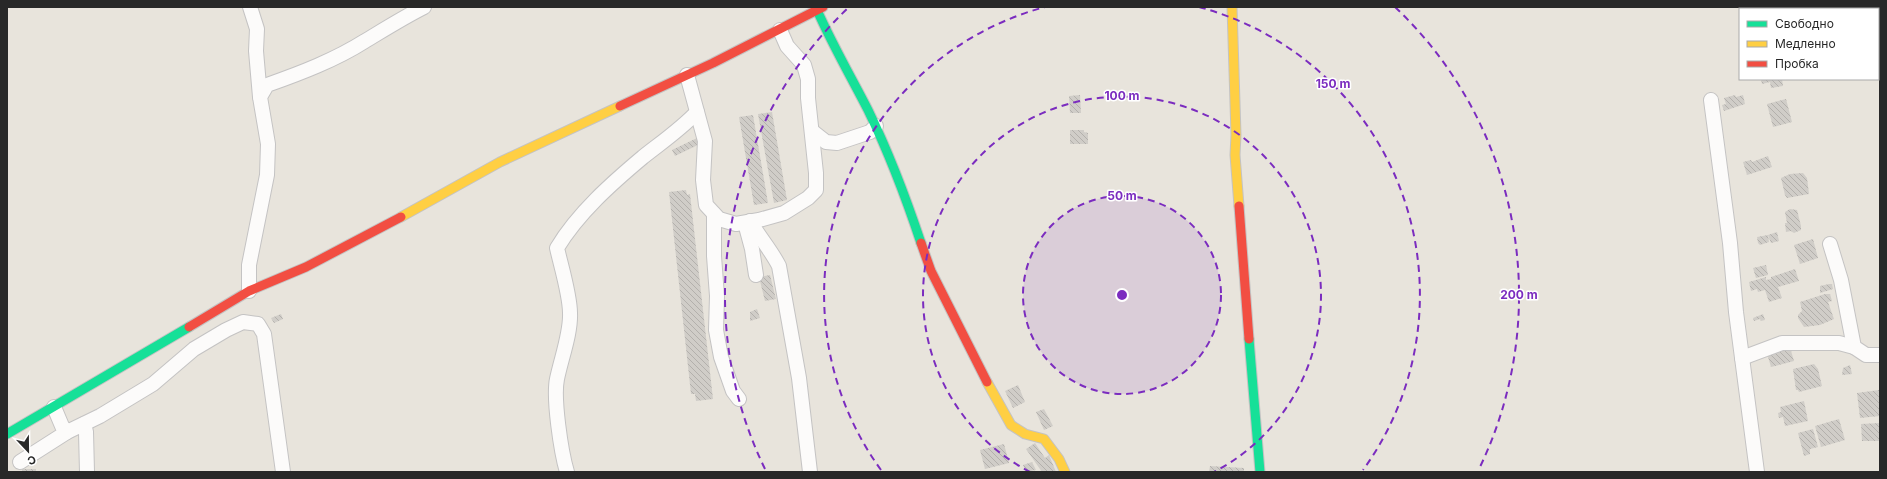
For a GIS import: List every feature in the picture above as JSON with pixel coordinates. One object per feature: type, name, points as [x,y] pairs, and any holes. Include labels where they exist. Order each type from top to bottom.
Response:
[{"type":"street","points":[[249,291],[249,265],[267,174],[268,144],[260,97],[263,80],[256,51],[257,29],[250,7]]},
{"type":"street","points":[[263,80],[313,68],[340,55],[397,20],[424,7]]},
{"type":"street","points":[[1232,7],[1236,135],[1235,155],[1260,472]]},
{"type":"street","points":[[7,434],[249,291],[306,266],[373,232],[500,162],[687,75],[820,9],[876,126],[913,219],[931,271],[978,365],[1011,424],[1025,434],[1044,439],[1059,459],[1065,472]]},
{"type":"street","points":[[687,75],[705,141],[704,180],[706,205],[720,219],[736,224],[784,213],[808,198],[816,190],[816,173],[808,79],[804,65],[787,46],[780,30]]},
{"type":"street","points":[[1711,100],[1730,243],[1742,358],[1757,472]]},
{"type":"street","points":[[566,472],[558,414],[557,380],[563,358],[570,313],[557,248],[567,232],[607,189],[698,112]]},
{"type":"street","points":[[812,131],[826,142],[837,143],[870,132],[876,126]]},
{"type":"street","points":[[714,214],[714,256],[717,296],[716,330],[721,358],[733,391],[740,399]]},
{"type":"street","points":[[748,222],[756,275]]},
{"type":"street","points":[[748,222],[773,253],[779,266],[800,378],[810,472]]},
{"type":"street","points":[[1830,244],[1841,280],[1854,347]]},
{"type":"street","points":[[20,462],[67,432],[100,416],[153,384],[194,349],[243,322],[258,324],[264,334],[283,472]]},
{"type":"street","points":[[1742,358],[1782,343],[1839,343],[1854,347],[1866,355],[1880,355]]},
{"type":"street","points":[[54,407],[62,426],[67,432]]},
{"type":"street","points":[[84,424],[86,432],[87,472]]},
{"type":"building","points":[[1761,80],[1782,80],[1783,86],[1771,88],[1770,82],[1762,84]]},
{"type":"building","points":[[1080,95],[1081,113],[1070,113],[1069,96]]},
{"type":"building","points":[[1735,95],[1736,97],[1743,95],[1745,104],[1724,111],[1722,105],[1726,104],[1724,98]]},
{"type":"building","points":[[1786,99],[1792,122],[1773,127],[1767,104]]},
{"type":"building","points":[[772,112],[787,200],[774,203],[758,114]]},
{"type":"building","points":[[753,115],[768,203],[754,205],[739,117]]},
{"type":"building","points":[[1070,130],[1084,130],[1084,132],[1088,133],[1088,144],[1070,144]]},
{"type":"building","points":[[697,138],[700,144],[675,156],[672,150]]},
{"type":"building","points":[[1768,156],[1772,167],[1747,175],[1743,162],[1751,160],[1752,162]]},
{"type":"building","points":[[1803,173],[1807,178],[1809,194],[1787,198],[1781,178],[1790,174]]},
{"type":"building","points":[[686,190],[687,195],[690,194],[713,399],[696,401],[695,394],[691,394],[669,192]]},
{"type":"building","points":[[1790,209],[1797,210],[1801,226],[1801,230],[1794,233],[1791,231],[1786,232],[1785,223],[1787,223],[1785,212]]},
{"type":"building","points":[[1777,232],[1779,241],[1771,243],[1768,235]]},
{"type":"building","points":[[1768,235],[1769,242],[1760,245],[1758,243],[1757,237]]},
{"type":"building","points":[[1813,239],[1818,258],[1800,264],[1794,245]]},
{"type":"building","points":[[1766,265],[1768,275],[1756,278],[1753,268]]},
{"type":"building","points":[[1795,269],[1799,281],[1778,287],[1782,298],[1769,302],[1765,290],[1758,292],[1757,289],[1751,291],[1749,282],[1766,277],[1766,280],[1771,279],[1771,277]]},
{"type":"building","points":[[770,275],[776,299],[765,301],[759,277]]},
{"type":"building","points":[[1832,284],[1833,289],[1820,293],[1820,286]]},
{"type":"building","points":[[1825,294],[1830,294],[1832,301],[1828,302],[1834,319],[1820,325],[1804,327],[1798,318],[1798,315],[1802,311],[1800,302]]},
{"type":"building","points":[[757,309],[760,318],[750,321],[750,312]]},
{"type":"building","points":[[281,314],[283,319],[274,323],[271,318]]},
{"type":"building","points":[[1763,314],[1765,320],[1761,321],[1760,319],[1754,321],[1753,318]]},
{"type":"building","points":[[1789,344],[1794,361],[1771,367],[1766,350]]},
{"type":"building","points":[[1814,364],[1818,369],[1822,386],[1799,392],[1796,390],[1793,369]]},
{"type":"building","points":[[1850,365],[1852,374],[1842,375],[1843,368]]},
{"type":"building","points":[[1018,385],[1025,402],[1013,408],[1005,391]]},
{"type":"building","points":[[1879,390],[1880,416],[1860,418],[1857,393]]},
{"type":"building","points":[[1804,401],[1808,421],[1785,426],[1783,417],[1779,418],[1778,413],[1781,412],[1780,407]]},
{"type":"building","points":[[1044,409],[1053,426],[1044,430],[1036,412]]},
{"type":"building","points":[[1839,419],[1845,440],[1821,447],[1815,426]]},
{"type":"building","points":[[1880,423],[1880,441],[1862,441],[1861,424]]},
{"type":"building","points":[[1813,429],[1818,447],[1810,449],[1810,454],[1804,456],[1798,433]]},
{"type":"building","points":[[1035,443],[1045,458],[1049,455],[1056,472],[1042,472],[1026,449]]},
{"type":"building","points":[[1004,444],[1009,463],[985,469],[980,450]]},
{"type":"building","points":[[1032,462],[1036,470],[1026,472],[1023,465]]},
{"type":"building","points":[[1210,466],[1244,468],[1244,472],[1209,472]]},
{"type":"building","points":[[22,469],[36,469],[36,472],[22,472]]},
{"type":"traffic: fast","points":[[817,10],[835,48],[868,110],[883,143],[903,192],[921,243]]},
{"type":"traffic: fast","points":[[7,434],[189,327]]},
{"type":"traffic: fast","points":[[1249,339],[1260,472]]},
{"type":"traffic: slow","points":[[1232,7],[1236,135],[1235,155],[1239,206]]},
{"type":"traffic: slow","points":[[401,217],[500,162],[620,106]]},
{"type":"traffic: slow","points":[[987,382],[1011,425],[1025,434],[1044,439],[1059,459],[1065,472]]},
{"type":"traffic: jam","points":[[620,106],[713,63],[823,7]]},
{"type":"traffic: jam","points":[[1239,206],[1249,339]]},
{"type":"traffic: jam","points":[[189,327],[249,291],[306,267],[401,217]]},
{"type":"traffic: jam","points":[[921,243],[931,271],[987,382]]}]
